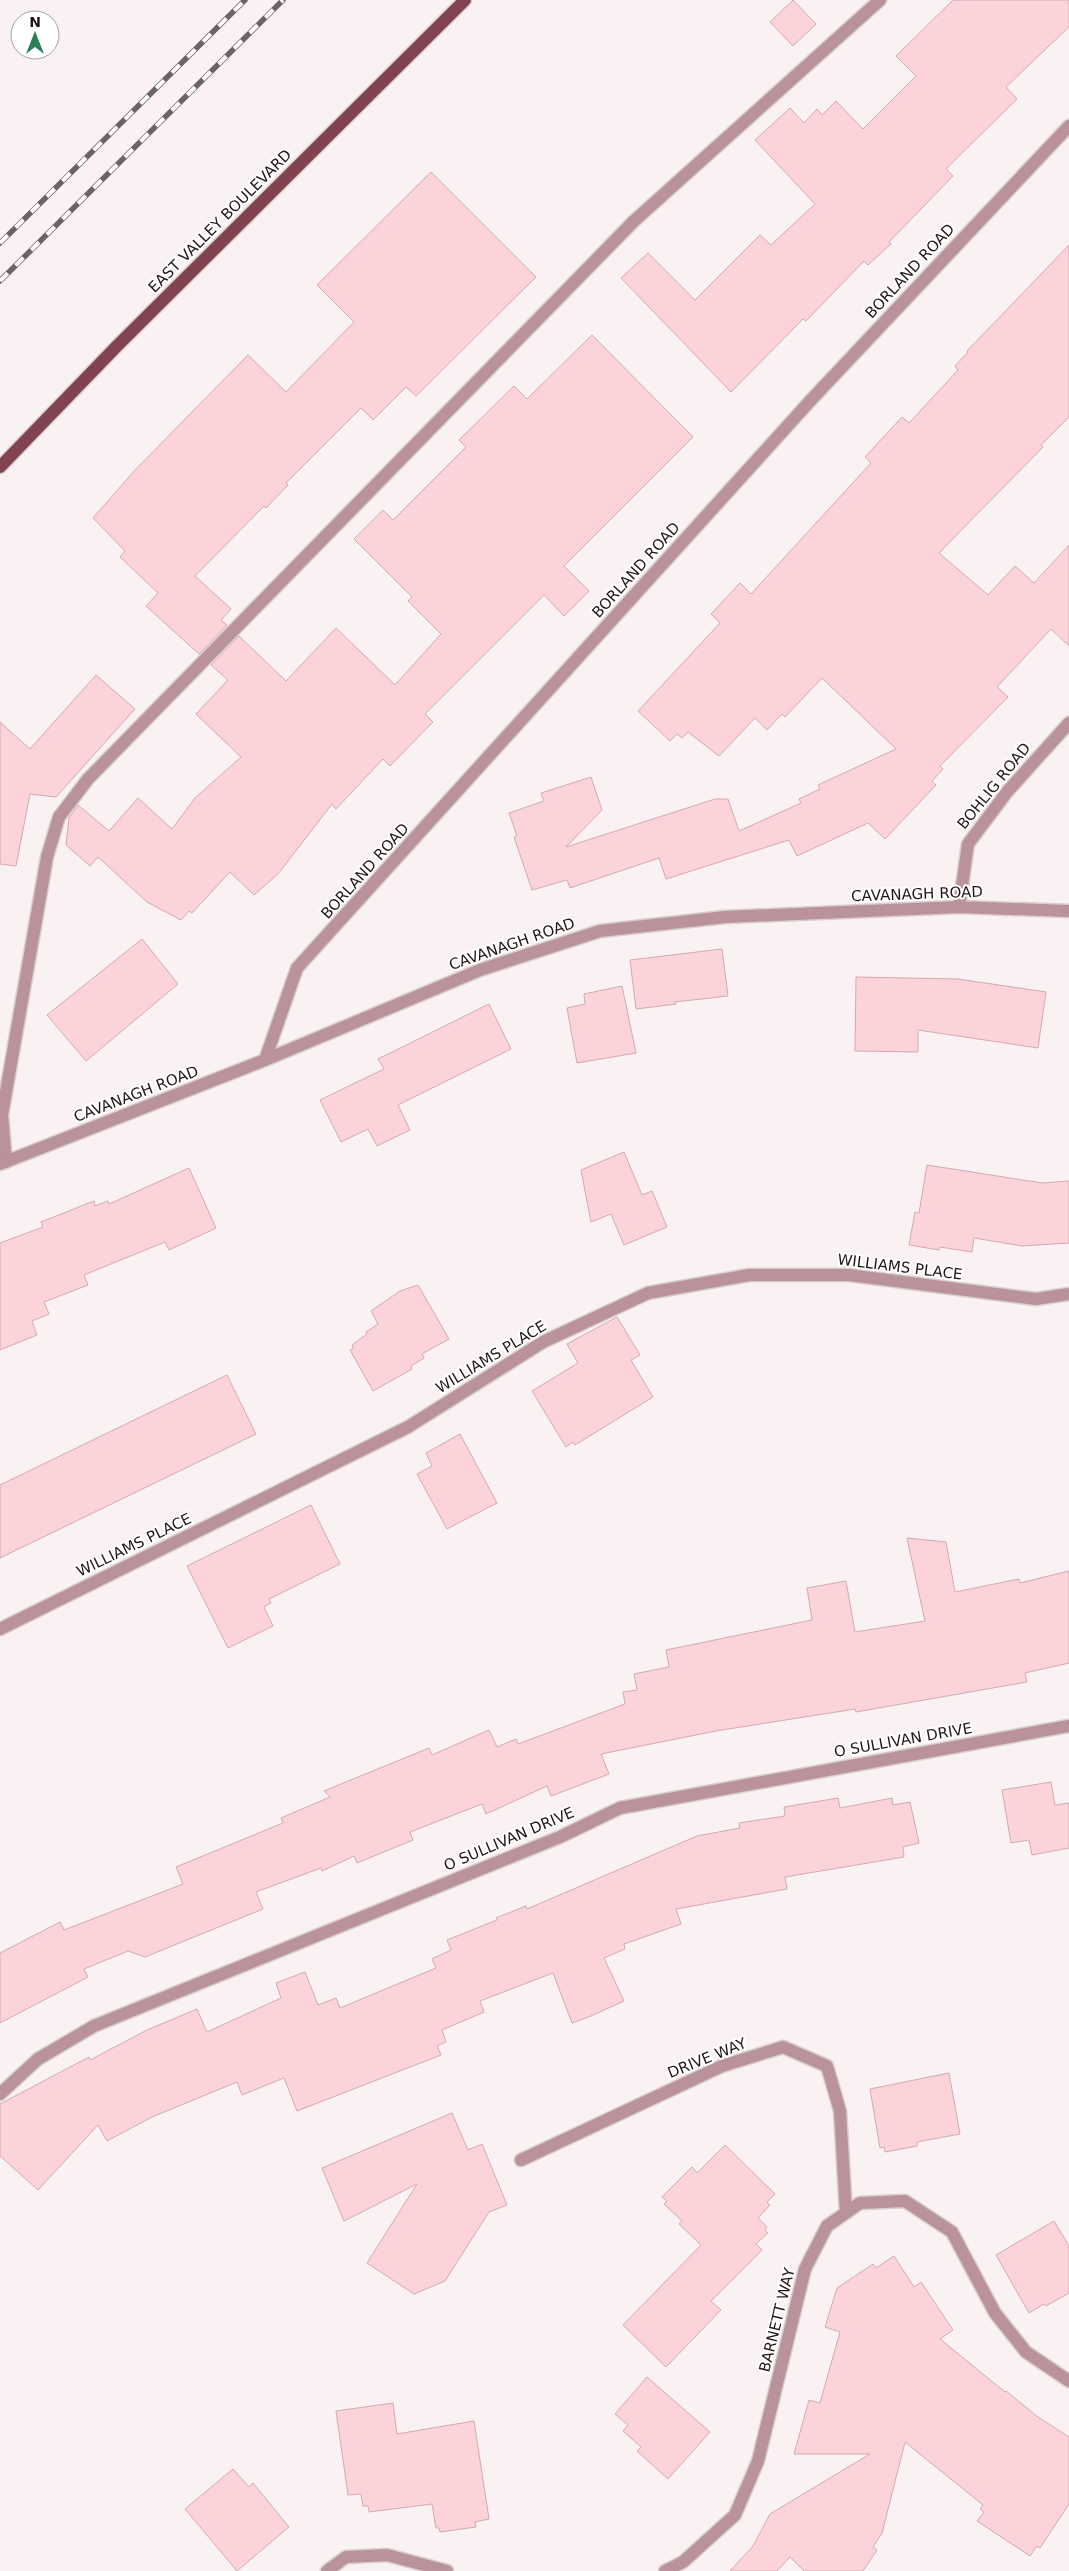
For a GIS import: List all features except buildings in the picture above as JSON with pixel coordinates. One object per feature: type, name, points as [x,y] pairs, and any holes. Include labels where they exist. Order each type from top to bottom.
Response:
[{"type":"main road","name":"EAST VALLEY BOULEVARD","points":[[0,467],[123,340],[465,0]]},
{"type":"street","points":[[3,1163],[2,1115],[47,857],[59,817],[82,787],[634,221],[880,0]]},
{"type":"street","name":"BORLAND ROAD","points":[[265,1060],[297,968],[811,400],[1069,126]]},
{"type":"street","name":"BOHLIG ROAD","points":[[959,907],[968,844],[1007,792],[1069,723]]},
{"type":"street","name":"CAVANAGH ROAD","points":[[3,1163],[265,1060],[480,970],[600,931],[725,917],[959,907],[1069,911]]},
{"type":"street","name":"WILLIAMS PLACE","points":[[0,1629],[408,1427],[543,1342],[648,1294],[749,1275],[849,1275],[1036,1299],[1069,1294]]},
{"type":"street","name":"O SULLIVAN DRIVE","points":[[0,2094],[38,2059],[94,2026],[560,1836],[620,1808],[1069,1726]]},
{"type":"street","name":"DRIVE WAY","points":[[521,2160],[722,2066],[783,2047],[827,2066],[840,2111],[846,2213]]},
{"type":"street","name":"BARNETT WAY","points":[[665,2571],[683,2562],[735,2515],[758,2461],[805,2269],[827,2226],[860,2203],[905,2201],[952,2232],[1000,2319],[1026,2352],[1069,2381]]},
{"type":"street","points":[[327,2571],[346,2556],[387,2554],[446,2571]]},
{"type":"railway","points":[[0,243],[245,0]]},
{"type":"railway","points":[[0,281],[283,0]]}]
